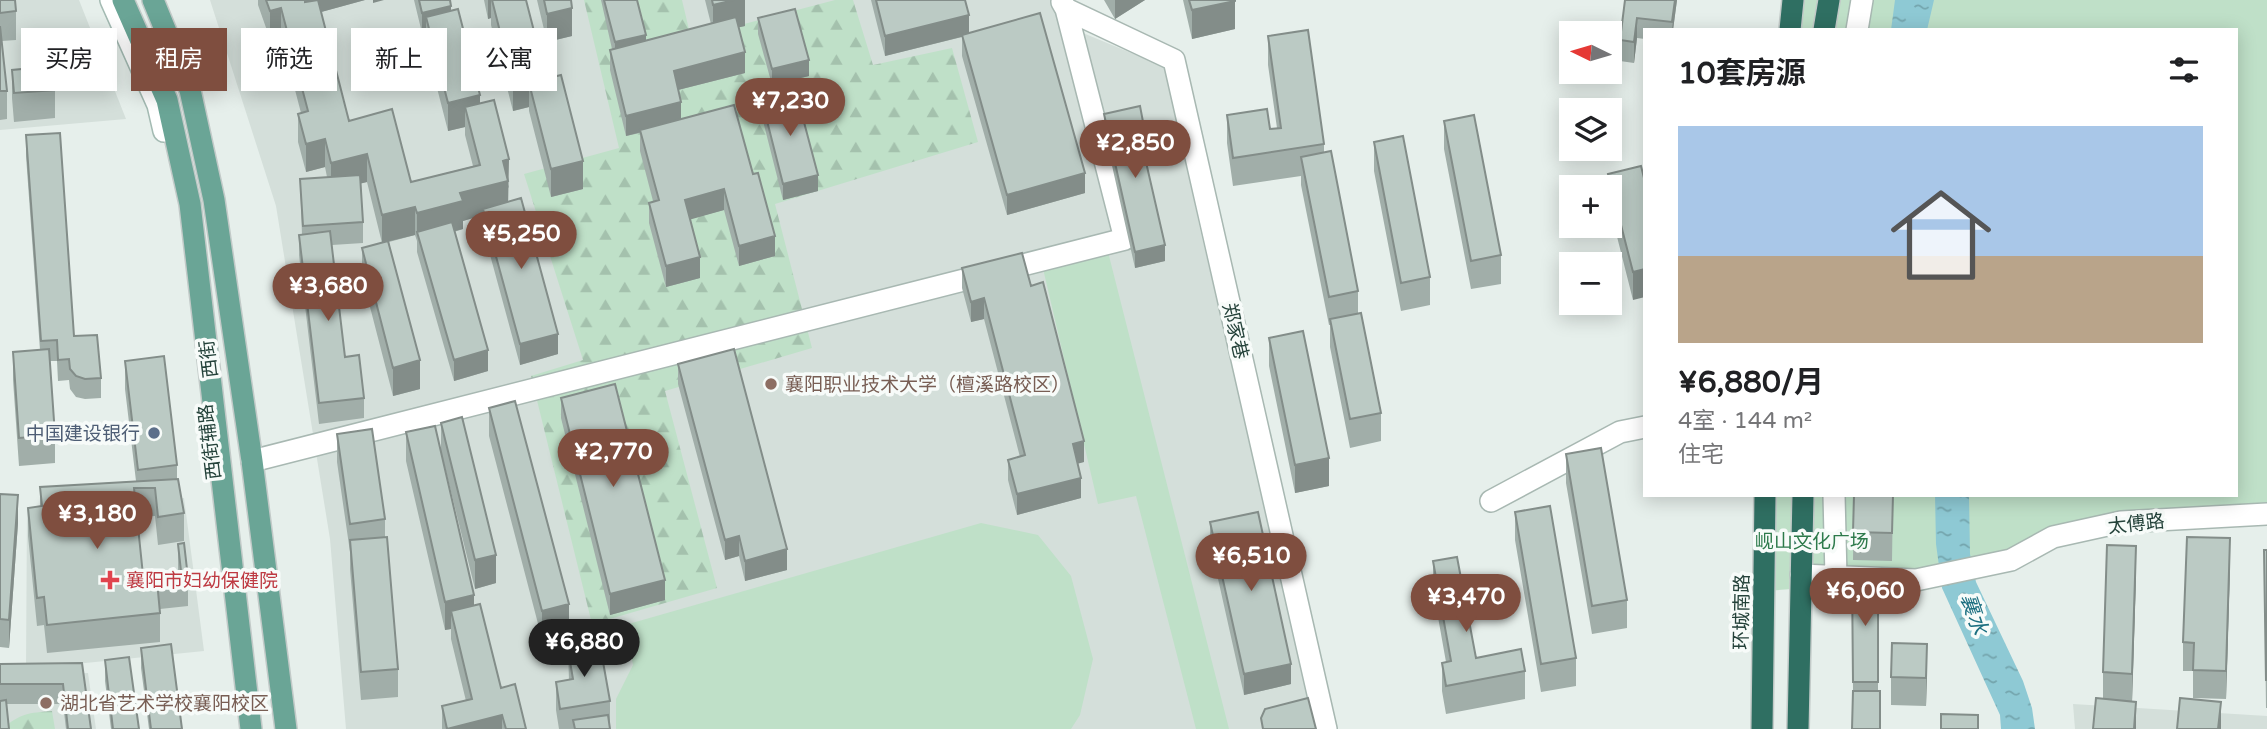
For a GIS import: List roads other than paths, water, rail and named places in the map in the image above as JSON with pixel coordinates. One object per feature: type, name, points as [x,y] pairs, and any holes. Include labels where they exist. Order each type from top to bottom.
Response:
[{"type":"highway","points":[[1790,28],[1793,0]]},
{"type":"highway","points":[[1824,28],[1829,0]]},
{"type":"highway","name":"环城南路","points":[[1762,729],[1765,497]]},
{"type":"highway","points":[[1798,729],[1803,497]]},
{"type":"main road","name":"西街","points":[[124,0],[167,100],[190,204],[251,729]]},
{"type":"main road","name":"西街","points":[[153,0],[190,90],[214,200],[255,460],[286,729]]},
{"type":"street","name":"西街辅路","points":[[111,0],[158,105],[181,207],[244,729]]},
{"type":"street","points":[[164,0],[199,84],[222,197],[255,460],[294,729]]},
{"type":"street","points":[[1857,28],[1862,0]]},
{"type":"street","points":[[255,460],[1125,239],[1063,4]]},
{"type":"street","name":"郑家巷","points":[[1063,4],[1174,61],[1326,729]]},
{"type":"street","points":[[1491,501],[1620,432],[1643,426]]},
{"type":"street","points":[[1834,497],[1836,577]]},
{"type":"street","name":"太傅路","points":[[1801,575],[1916,580],[2011,561],[2053,537],[2121,522],[2267,514]]},
{"type":"water","points":[[1895,0],[1934,0],[1927,28],[1891,28]]},
{"type":"water","name":"襄水","points":[[1935,497],[1969,497],[1970,554],[1976,582],[2023,681],[2032,708],[2035,729],[2001,729],[2000,715],[1942,588],[1936,544]]},
{"type":"place","name":"襄阳职业技术大学（檀溪路校区）","points":[[771,384]]},
{"type":"place","name":"中国建设银行","points":[[154,433]]},
{"type":"place","name":"襄阳市妇幼保健院","points":[[110,580]]},
{"type":"place","name":"湖北省艺术学校襄阳校区","points":[[46,703]]},
{"type":"park label","name":"岘山文化广场","points":[[1812,541]]}]
